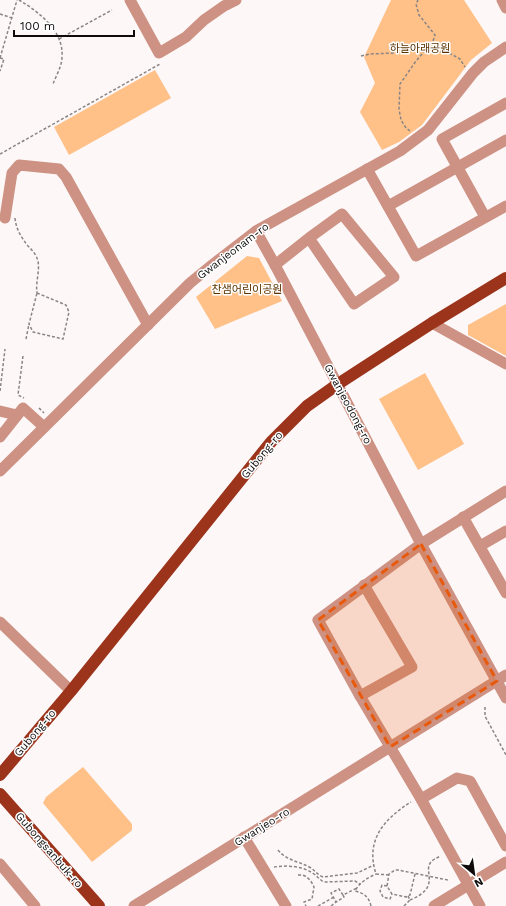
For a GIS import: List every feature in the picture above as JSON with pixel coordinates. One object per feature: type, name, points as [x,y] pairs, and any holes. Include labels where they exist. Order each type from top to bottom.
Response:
[{"type":"main road","name":"Gubong-ro","points":[[0,776],[71,691],[272,442],[307,406],[432,323],[506,278]]},
{"type":"main road","name":"Gubongsanbuk-ro","points":[[0,794],[99,906]]},
{"type":"street","points":[[130,0],[160,58],[204,20],[224,6],[236,0]]},
{"type":"street","points":[[502,0],[506,7]]},
{"type":"street","name":"Gwanjeonam-ro","points":[[0,471],[190,283],[256,231],[400,150],[428,130],[473,73],[484,62],[506,47]]},
{"type":"street","points":[[485,217],[442,139],[506,103]]},
{"type":"street","points":[[388,206],[506,140]]},
{"type":"street","points":[[10,214],[12,173],[18,165],[59,169],[66,177],[148,326]]},
{"type":"street","points":[[367,169],[416,256],[506,206]]},
{"type":"street","points":[[275,265],[308,238],[342,214],[394,277],[354,304],[308,238]]},
{"type":"street","name":"Gwanjeodong-ro","points":[[256,231],[421,544],[501,678],[506,698]]},
{"type":"street","points":[[432,323],[506,364]]},
{"type":"street","points":[[0,438],[24,408],[44,428]]},
{"type":"street","points":[[0,411],[17,415]]},
{"type":"street","points":[[480,906],[416,800],[390,747],[318,620],[421,544],[506,491]]},
{"type":"street","points":[[463,517],[506,593]]},
{"type":"street","points":[[480,546],[506,531]]},
{"type":"street","points":[[360,696],[412,667],[364,585]]},
{"type":"street","points":[[0,622],[71,691]]},
{"type":"street","name":"Gwanjeo-ro","points":[[134,906],[501,678]]},
{"type":"street","points":[[416,800],[457,778],[470,781],[506,846]]},
{"type":"street","points":[[244,837],[286,906]]},
{"type":"street","points":[[434,906],[506,862]]},
{"type":"street","points":[[0,864],[35,906]]},
{"type":"path","points":[[0,71],[4,59],[0,58],[18,0],[34,9],[47,21],[55,32],[61,45],[62,59],[53,84]]},
{"type":"path","points":[[410,131],[401,120],[399,109],[400,84],[416,61],[433,41],[435,34],[419,15],[416,4],[418,0]]},
{"type":"path","points":[[58,39],[112,10]]},
{"type":"path","points":[[0,14],[12,18]]},
{"type":"path","points":[[361,56],[370,54],[395,53],[413,47],[452,54],[460,59],[464,66],[473,73]]},
{"type":"path","points":[[0,154],[160,58]]},
{"type":"path","points":[[10,214],[20,234],[37,257],[38,264],[37,293],[26,339]]},
{"type":"path","points":[[29,324],[33,332],[63,339],[69,312],[66,305],[37,293]]},
{"type":"path","points":[[0,391],[5,349]]},
{"type":"path","points":[[23,356],[18,395],[29,401]]},
{"type":"path","points":[[34,405],[44,413]]},
{"type":"path","points":[[485,707],[485,716],[506,755]]},
{"type":"path","points":[[376,874],[372,850],[376,836],[390,817],[398,810],[416,800]]},
{"type":"path","points":[[278,850],[282,856],[312,868],[323,877],[357,873],[374,865]]},
{"type":"path","points":[[404,906],[425,890],[429,884],[428,869],[430,864],[436,858],[441,856]]},
{"type":"path","points":[[269,868],[296,867],[309,870],[324,882],[355,881],[360,884]]},
{"type":"path","points":[[408,896],[406,897],[392,894],[387,886],[389,875],[395,870],[448,880]]},
{"type":"path","points":[[298,875],[301,874],[308,878],[314,887],[312,899],[304,902],[306,906]]},
{"type":"path","points":[[331,906],[344,897],[343,895],[357,888],[360,884],[376,874],[389,875]]},
{"type":"path","points":[[408,896],[410,896],[415,874]]},
{"type":"path","points":[[387,886],[382,885],[380,891],[383,897],[390,899],[392,894]]},
{"type":"path","points":[[357,888],[355,891],[364,894],[371,906]]},
{"type":"path","points":[[336,902],[331,893],[339,889],[343,895]]},
{"type":"path","points":[[408,896],[410,900]]},
{"type":"path","points":[[318,906],[334,897]]},
{"type":"highlighted area","points":[[421,544],[497,681],[390,747],[318,620]]},
{"type":"green space","name":"하늘아래공원","points":[[391,0],[464,0],[492,43],[471,60],[422,125],[399,142],[382,150],[360,112],[375,83],[364,57]]},
{"type":"green space","points":[[155,70],[171,98],[69,155],[54,127]]},
{"type":"green space","name":"찬샘어린이공원","points":[[247,256],[259,258],[282,301],[215,329],[196,297]]},
{"type":"green space","points":[[506,304],[506,356],[468,335],[468,325]]},
{"type":"green space","points":[[425,373],[464,444],[418,470],[379,399]]},
{"type":"green space","points":[[83,767],[132,824],[132,830],[130,832],[92,862],[43,803],[46,797]]}]
